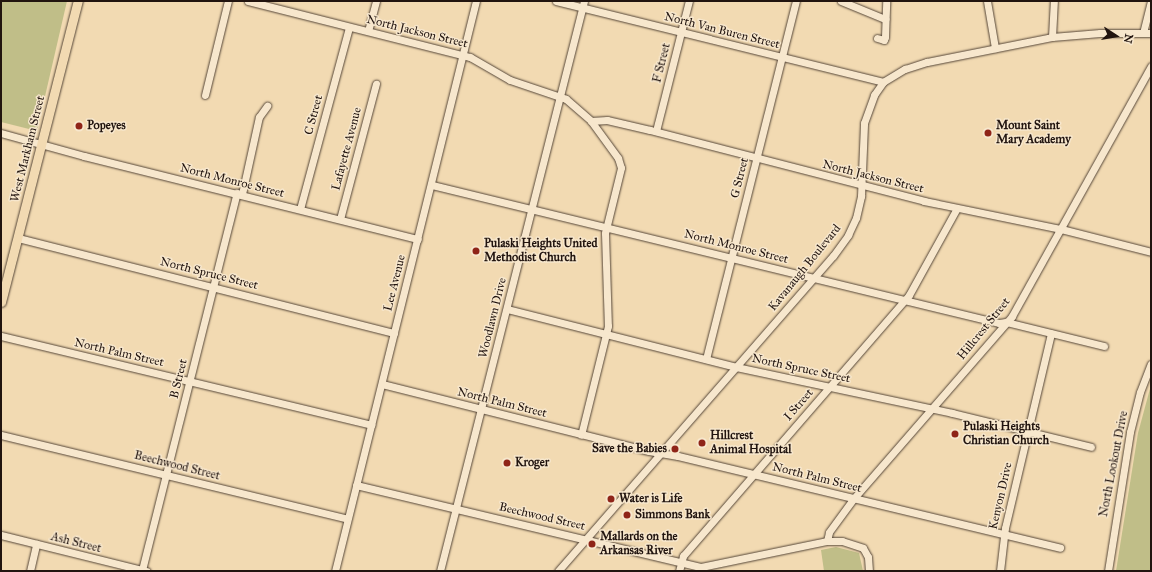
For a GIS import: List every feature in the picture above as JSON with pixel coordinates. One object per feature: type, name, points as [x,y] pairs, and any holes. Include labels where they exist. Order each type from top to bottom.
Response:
[{"type":"main road","name":"West Markham Street","points":[[1,302],[78,1]]},
{"type":"street","points":[[204,95],[228,1]]},
{"type":"street","name":"North Jackson Street","points":[[248,1],[278,5],[349,27],[464,55],[510,80],[559,96],[591,121],[621,165],[604,241],[607,333],[581,435]]},
{"type":"street","points":[[368,31],[376,1]]},
{"type":"street","name":"Lee Avenue","points":[[335,571],[432,185],[476,1]]},
{"type":"street","name":"North Van Buren Street","points":[[556,1],[583,4],[681,32],[883,82]]},
{"type":"street","name":"F Street","points":[[656,131],[689,1]]},
{"type":"street","name":"G Street","points":[[706,359],[796,1]]},
{"type":"street","points":[[841,1],[885,19]]},
{"type":"street","points":[[877,38],[884,40],[886,1]]},
{"type":"street","points":[[987,1],[995,48]]},
{"type":"street","points":[[1052,37],[1054,1]]},
{"type":"street","points":[[883,82],[922,63],[1052,37],[1100,32],[1148,34],[1150,1]]},
{"type":"street","name":"Woodlawn Drive","points":[[440,571],[583,4]]},
{"type":"street","name":"C Street","points":[[300,209],[349,27]]},
{"type":"street","name":"Hillcrest Street","points":[[827,541],[829,532],[854,498],[1006,322],[1061,229],[1151,66]]},
{"type":"street","name":"Kavanaugh Boulevard","points":[[558,571],[585,538],[833,256],[852,229],[860,207],[863,186],[864,123],[874,95],[883,82]]},
{"type":"street","name":"Lafayette Avenue","points":[[340,220],[376,84]]},
{"type":"street","name":"B Street","points":[[144,570],[213,286],[259,117],[267,106]]},
{"type":"street","name":"North Jackson Street","points":[[591,121],[607,120],[656,131],[863,186],[957,208],[1061,229],[1151,252]]},
{"type":"street","name":"North Monroe Street","points":[[1,133],[340,220],[418,238]]},
{"type":"street","name":"North Monroe Street","points":[[432,185],[905,300],[1006,322],[1104,346]]},
{"type":"street","name":"I Street","points":[[679,571],[683,556],[905,300],[957,208]]},
{"type":"street","name":"North Spruce Street","points":[[18,238],[213,286],[394,333]]},
{"type":"street","name":"North Spruce Street","points":[[507,309],[607,333],[736,367],[830,386],[1091,447]]},
{"type":"street","name":"Kenyon Drive","points":[[1000,571],[1003,535],[1051,333]]},
{"type":"street","name":"North Palm Street","points":[[1,336],[371,425]]},
{"type":"street","name":"North Lookout Drive","points":[[1108,571],[1130,432],[1140,392],[1151,364]]},
{"type":"street","name":"North Palm Street","points":[[382,384],[482,408],[581,435],[753,474],[1060,548]]},
{"type":"street","name":"Beechwood Street","points":[[1,434],[348,519]]},
{"type":"street","name":"Beechwood Street","points":[[356,485],[585,538],[681,563],[709,566],[827,541],[859,546],[868,557],[869,571]]},
{"type":"street","name":"Ash Street","points":[[1,536],[36,544],[122,568],[144,570]]},
{"type":"street","points":[[30,571],[36,544]]},
{"type":"shaded area","points":[[1,1],[67,1],[37,131],[1,122]]},
{"type":"shaded area","points":[[1151,385],[1151,571],[1116,571],[1138,433]]},
{"type":"shaded area","points":[[836,547],[859,553],[863,571],[824,571],[821,550]]},
{"type":"place","name":"Popeyes","points":[[79,126]]},
{"type":"place","name":"Mount Saint Mary Academy","points":[[988,133]]},
{"type":"place","name":"Pulaski Heights United Methodist Church","points":[[476,251]]},
{"type":"place","name":"Pulaski Heights Christian Church","points":[[955,434]]},
{"type":"place","name":"Hillcrest Animal Hospital","points":[[702,443]]},
{"type":"place","name":"Save the Babies","points":[[675,449]]},
{"type":"place","name":"Kroger","points":[[507,463]]},
{"type":"place","name":"Water is Life","points":[[611,499]]},
{"type":"place","name":"Simmons Bank","points":[[627,515]]},
{"type":"place","name":"Mallards on the Arkansas River","points":[[592,544]]}]
